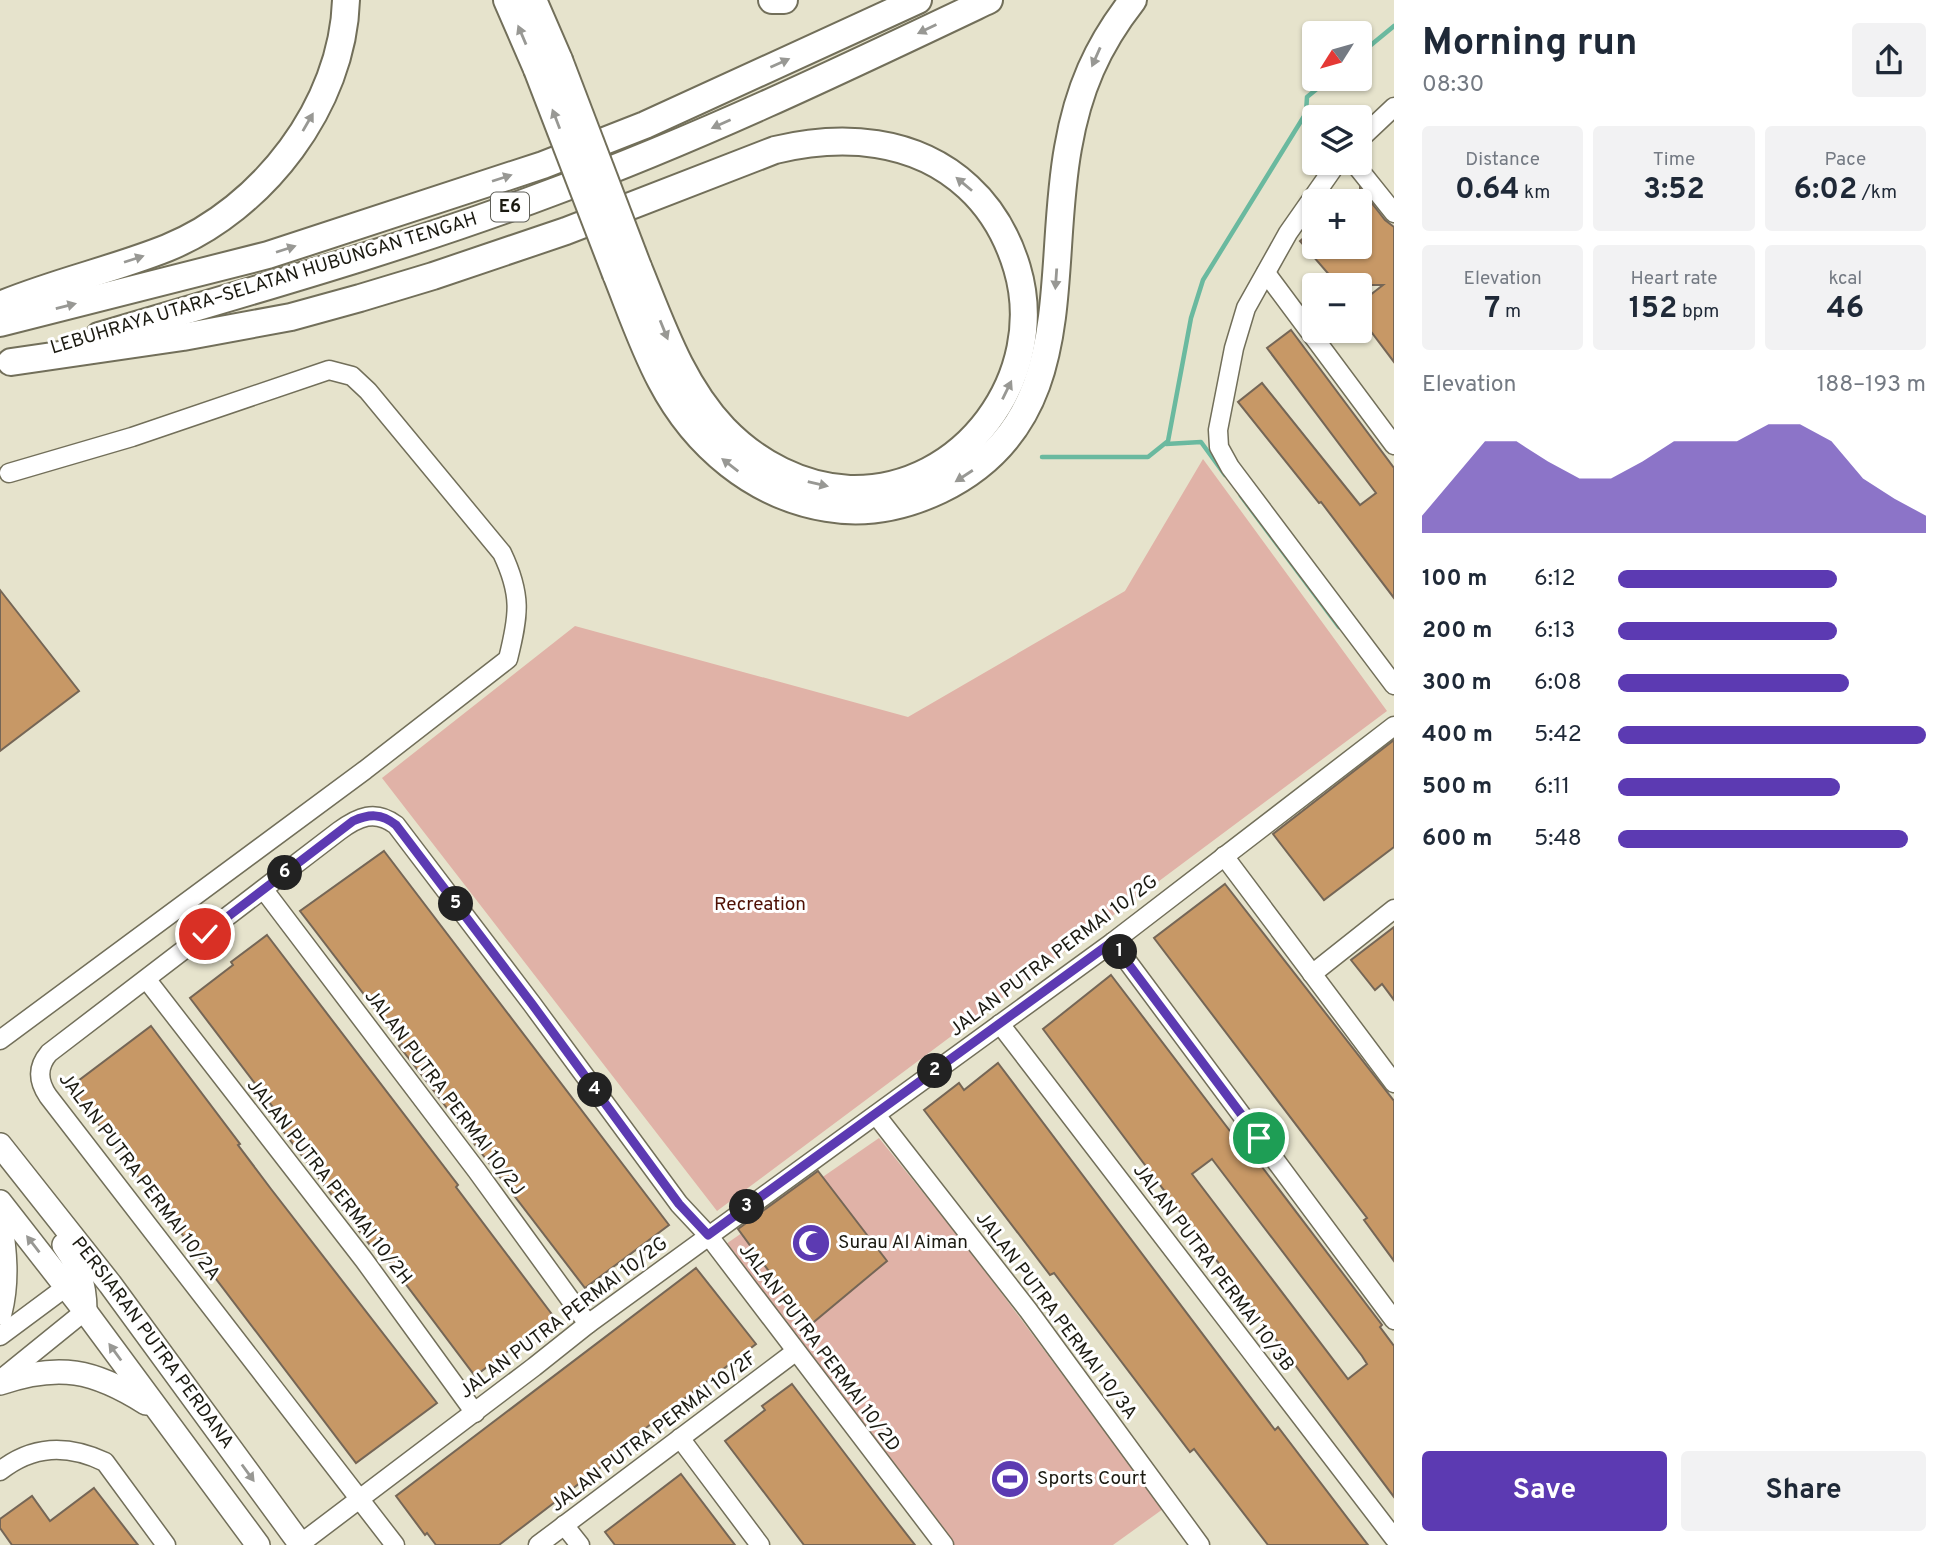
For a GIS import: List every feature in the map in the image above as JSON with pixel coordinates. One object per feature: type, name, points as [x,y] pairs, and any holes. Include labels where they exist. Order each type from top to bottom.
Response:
[{"type":"highway","points":[[0,305],[41,288],[169,247],[198,232],[239,204],[281,162],[320,100],[334,66],[346,0]]},
{"type":"highway","points":[[507,0],[548,65]]},
{"type":"highway","points":[[533,0],[548,65],[627,270],[652,362],[671,398],[690,426],[717,455],[752,481],[779,496],[805,505],[847,511],[893,508],[950,485],[978,467],[1001,445],[1032,399],[1051,332],[1060,206],[1073,123],[1095,57],[1106,36],[1133,0]]},
{"type":"highway","points":[[772,0],[784,0]]},
{"type":"highway","name":"LEBUHRAYA UTARA–SELATAN HUBUNGAN TENGAH","points":[[0,323],[268,255],[543,164],[645,125],[918,0]]},
{"type":"highway","name":"LEBUHRAYA UTARA–SELATAN HUBUNGAN TENGAH","points":[[5,363],[304,275],[552,193],[656,152],[825,78],[989,0]]},
{"type":"highway","points":[[5,363],[183,337],[291,317],[433,276],[530,243],[775,150],[806,143],[840,140],[894,146],[919,155],[961,180],[975,193],[1004,235],[1017,267],[1024,302],[1021,350],[1010,385],[991,418],[980,432],[953,456],[921,475],[886,485],[850,489],[816,484],[766,464],[723,428],[692,388],[627,270]]},
{"type":"main road","name":"PERSIARAN PUTRA PERDANA","points":[[0,1145],[156,1346],[300,1545]]},
{"type":"main road","points":[[42,1198],[54,1230],[73,1257],[79,1296],[112,1308],[134,1334],[156,1346]]},
{"type":"main road","name":"PERSIARAN PUTRA PERDANA","points":[[0,1202],[79,1296],[157,1410],[258,1545]]},
{"type":"main road","points":[[0,1219],[6,1266],[5,1293],[0,1313]]},
{"type":"main road","points":[[0,1381],[78,1373],[117,1385],[157,1410]]},
{"type":"street","points":[[1372,128],[1394,107]]},
{"type":"street","points":[[1329,175],[1289,233],[1246,308],[1234,348],[1218,430],[1219,447],[1230,467],[1394,685]]},
{"type":"street","points":[[1363,175],[1394,214]]},
{"type":"street","points":[[1266,273],[1394,445]]},
{"type":"street","points":[[0,1040],[365,770],[508,659],[514,633],[517,597],[513,576],[502,553],[368,391],[352,376],[329,370],[132,438],[9,473]]},
{"type":"street","name":"JALAN PUTRA PERMAI 10/2G","points":[[300,1545],[588,1324],[1112,942],[1394,726]]},
{"type":"street","name":"JALAN PUTRA PERMAI 10/2D","points":[[339,831],[366,816],[379,815],[396,825],[540,1014],[679,1204],[708,1235],[944,1545]]},
{"type":"street","name":"JALAN PUTRA PERMAI 10/2A","points":[[339,831],[49,1053],[43,1060],[40,1074],[44,1089],[243,1352],[395,1545]]},
{"type":"street","points":[[1224,856],[1394,1083]]},
{"type":"street","name":"JALAN PUTRA PERMAI 10/2J","points":[[264,890],[469,1160],[588,1324]]},
{"type":"street","points":[[1312,974],[1394,909]]},
{"type":"street","points":[[1112,942],[1394,1320]]},
{"type":"street","name":"JALAN PUTRA PERMAI 10/2H","points":[[147,980],[364,1260],[475,1413]]},
{"type":"street","name":"JALAN PUTRA PERMAI 10/3B","points":[[1000,1024],[1394,1538]]},
{"type":"street","name":"JALAN PUTRA PERMAI 10/3A","points":[[876,1115],[1028,1310],[1200,1545]]},
{"type":"street","points":[[0,1336],[79,1296]]},
{"type":"street","points":[[0,1381],[79,1296]]},
{"type":"street","name":"JALAN PUTRA PERMAI 10/2F","points":[[538,1545],[795,1352]]},
{"type":"street","points":[[680,1438],[760,1545]]},
{"type":"street","points":[[0,1471],[28,1453],[46,1449],[91,1455],[105,1462],[166,1545]]},
{"type":"street","points":[[564,1525],[580,1545]]},
{"type":"green space","name":"Recreation","points":[[1203,459],[1387,711],[717,1211],[382,778],[575,626],[908,717],[1125,591]]},
{"type":"green space","points":[[879,1138],[967,1247],[1163,1509],[1113,1545],[953,1545],[726,1244]]},
{"type":"building","points":[[1372,203],[1394,227],[1394,362],[1372,333],[1372,294],[1383,285],[1372,285],[1372,273],[1328,273],[1316,259],[1372,259]]},
{"type":"building","points":[[1291,330],[1394,468],[1394,598],[1321,502],[1319,503],[1238,402],[1262,383],[1360,505],[1376,493],[1267,348]]},
{"type":"building","points":[[0,590],[79,691],[0,751]]},
{"type":"building","points":[[1394,740],[1394,847],[1324,900],[1273,834]]},
{"type":"building","points":[[384,851],[669,1225],[585,1288],[399,1046],[402,1044],[300,911]]},
{"type":"building","points":[[1225,884],[1394,1101],[1394,1261],[1364,1220],[1367,1218],[1154,938]]},
{"type":"building","points":[[1394,927],[1394,1000],[1382,984],[1375,990],[1351,960]]},
{"type":"building","points":[[267,935],[458,1185],[456,1187],[554,1317],[475,1376],[377,1246],[373,1249],[283,1131],[288,1127],[190,998]]},
{"type":"building","points":[[1111,975],[1382,1325],[1380,1327],[1394,1346],[1394,1497],[1043,1029]],"holes":[[[1212,1159],[1367,1364],[1348,1379],[1192,1174]]]},
{"type":"building","points":[[151,1026],[271,1189],[437,1403],[356,1463],[70,1087]]},
{"type":"building","points":[[998,1063],[1275,1430],[1278,1427],[1368,1545],[1268,1545],[1194,1449],[1190,1452],[1054,1273],[1050,1275],[924,1110],[959,1083],[964,1090]]},
{"type":"building","name":"Surau Al Aiman","points":[[818,1171],[887,1261],[809,1326],[738,1229]]},
{"type":"building","points":[[696,1268],[756,1344],[604,1460],[606,1463],[499,1545],[436,1545],[427,1533],[425,1535],[396,1496]]},
{"type":"building","points":[[792,1384],[915,1545],[804,1545],[725,1441],[765,1410],[762,1406]]},
{"type":"building","points":[[681,1474],[735,1545],[615,1545],[605,1532]]},
{"type":"building","points":[[94,1488],[138,1545],[12,1545],[0,1528],[0,1519],[32,1496],[50,1521]]},
{"type":"waterway","points":[[1372,44],[1394,26]]},
{"type":"waterway","points":[[1042,457],[1148,457],[1168,441],[1191,318],[1203,280],[1306,113],[1307,97],[1314,91]]},
{"type":"waterway","points":[[1166,444],[1201,442],[1225,475]]},
{"type":"waterway","points":[[1241,496],[1339,627]]},
{"type":"place","name":"Surau Al Aiman","points":[[811,1243]]},
{"type":"place","name":"Sports Court","points":[[1010,1479]]},
{"type":"route","points":[[205,934],[353,821],[379,815],[389,819],[532,1004],[679,1204],[708,1235],[1112,942],[1259,1138]]}]
